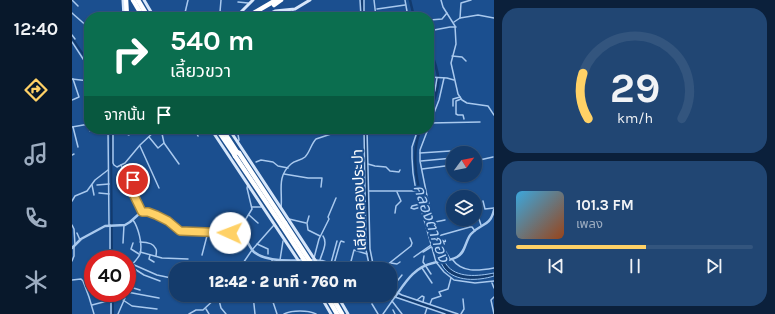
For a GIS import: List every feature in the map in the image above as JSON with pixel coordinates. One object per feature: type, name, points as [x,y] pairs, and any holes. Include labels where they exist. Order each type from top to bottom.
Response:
[{"type":"highway","points":[[126,0],[127,12]]},
{"type":"highway","points":[[133,0],[140,12]]},
{"type":"highway","points":[[138,0],[145,12]]},
{"type":"highway","points":[[255,12],[259,7],[271,0]]},
{"type":"highway","points":[[258,12],[276,0]]},
{"type":"highway","points":[[259,12],[281,0]]},
{"type":"highway","points":[[221,134],[237,153]]},
{"type":"highway","points":[[225,134],[310,262]]},
{"type":"highway","points":[[285,223],[306,262]]},
{"type":"highway","points":[[330,302],[337,314]]},
{"type":"highway","points":[[335,302],[342,314]]},
{"type":"main road","points":[[123,0],[124,12]]},
{"type":"main road","points":[[144,0],[151,12]]},
{"type":"main road","points":[[241,12],[253,0]]},
{"type":"main road","points":[[273,12],[293,10],[310,0]]},
{"type":"main road","points":[[214,134],[298,260]]},
{"type":"main road","points":[[232,134],[238,142],[237,153],[281,208],[285,223],[318,260]]},
{"type":"main road","points":[[324,302],[331,314]]},
{"type":"main road","points":[[341,302],[348,314]]},
{"type":"street","points":[[73,0],[78,6]]},
{"type":"street","points":[[185,12],[188,0]]},
{"type":"street","points":[[220,12],[221,0]]},
{"type":"street","points":[[360,0],[361,12]]},
{"type":"street","points":[[364,0],[364,12]]},
{"type":"street","points":[[374,0],[375,12]]},
{"type":"street","points":[[405,0],[407,12]]},
{"type":"street","points":[[441,0],[456,27],[456,44],[452,56],[451,68],[460,98],[467,103],[487,105],[494,115]]},
{"type":"street","points":[[460,18],[461,3],[471,0]]},
{"type":"street","points":[[238,2],[250,4]]},
{"type":"street","points":[[377,9],[405,5]]},
{"type":"street","points":[[72,13],[84,24]]},
{"type":"street","points":[[434,20],[442,19],[447,13]]},
{"type":"street","points":[[454,22],[460,18],[478,15],[494,18]]},
{"type":"street","points":[[434,30],[456,27]]},
{"type":"street","points":[[72,35],[75,39]]},
{"type":"street","points":[[72,42],[84,61]]},
{"type":"street","points":[[452,56],[462,57],[466,61]]},
{"type":"street","points":[[434,73],[436,78],[434,93]]},
{"type":"street","points":[[436,78],[454,80]]},
{"type":"street","points":[[434,113],[439,101],[443,78]]},
{"type":"street","points":[[72,100],[79,97],[73,79],[84,80]]},
{"type":"street","points":[[453,106],[453,99],[460,98]]},
{"type":"street","points":[[460,98],[456,101],[456,114],[463,115],[464,119]]},
{"type":"street","points":[[434,123],[480,122]]},
{"type":"street","points":[[78,147],[73,127],[84,125]]},
{"type":"street","points":[[108,134],[111,225],[110,250]]},
{"type":"street","points":[[113,134],[113,163],[115,166],[125,163],[150,134]]},
{"type":"street","points":[[162,134],[164,144],[179,164]]},
{"type":"street","points":[[238,134],[238,142]]},
{"type":"street","points":[[281,208],[281,183],[284,174],[291,163],[302,159],[316,139],[332,134]]},
{"type":"street","points":[[364,134],[367,254],[369,262]]},
{"type":"street","name":"เลียบคลองประปา","points":[[367,134],[370,249],[373,262]]},
{"type":"street","points":[[416,134],[413,142],[412,158],[416,191],[436,262],[451,278],[471,283],[493,282],[494,288]]},
{"type":"street","points":[[426,134],[420,153],[420,161],[438,236],[450,260],[457,266],[464,269],[478,270],[494,268]]},
{"type":"street","points":[[148,137],[158,148],[164,144]]},
{"type":"street","points":[[140,145],[159,188]]},
{"type":"street","points":[[420,153],[446,151]]},
{"type":"street","points":[[230,158],[237,153]]},
{"type":"street","points":[[482,159],[493,157]]},
{"type":"street","points":[[420,161],[446,159]]},
{"type":"street","points":[[256,162],[261,160],[273,162],[278,166],[288,168]]},
{"type":"street","points":[[368,164],[386,167],[390,171],[399,172],[400,170]]},
{"type":"street","points":[[121,165],[142,212]]},
{"type":"street","points":[[422,169],[446,166]]},
{"type":"street","points":[[72,201],[75,196],[87,191],[95,180],[108,170]]},
{"type":"street","points":[[119,173],[123,171]]},
{"type":"street","points":[[284,174],[308,178],[322,178],[321,187]]},
{"type":"street","points":[[118,180],[126,176]]},
{"type":"street","points":[[128,183],[133,180]]},
{"type":"street","points":[[97,185],[109,184]]},
{"type":"street","points":[[74,246],[80,240],[111,225],[124,225],[133,220],[142,212],[148,212],[168,221],[180,231],[231,232],[239,230],[249,215],[252,207],[247,188],[248,184]]},
{"type":"street","points":[[92,185],[94,195]]},
{"type":"street","points":[[131,189],[137,186]]},
{"type":"street","points":[[369,191],[416,191]]},
{"type":"street","points":[[395,213],[396,206],[401,200],[396,191]]},
{"type":"street","points":[[99,193],[109,194]]},
{"type":"street","points":[[134,196],[139,193]]},
{"type":"street","points":[[318,260],[320,236],[329,219],[328,217],[336,198]]},
{"type":"street","points":[[397,294],[412,274],[421,267],[440,261],[450,260],[461,254],[469,237],[490,221],[494,209],[485,209],[483,201]]},
{"type":"street","points":[[252,207],[261,207]]},
{"type":"street","points":[[249,215],[258,223]]},
{"type":"street","points":[[309,216],[307,228],[309,231],[320,236]]},
{"type":"street","points":[[133,220],[137,226],[140,242],[140,253],[136,258]]},
{"type":"street","points":[[435,222],[445,220]]},
{"type":"street","points":[[285,223],[307,223]]},
{"type":"street","points":[[72,225],[74,229],[74,256],[72,261]]},
{"type":"street","points":[[123,243],[124,225]]},
{"type":"street","points":[[244,262],[252,250],[274,225]]},
{"type":"street","points":[[438,236],[470,227],[472,227],[475,231]]},
{"type":"street","points":[[239,230],[243,232],[252,250],[258,254],[280,260],[318,260],[324,262]]},
{"type":"street","points":[[202,255],[208,232]]},
{"type":"street","points":[[231,232],[236,244]]},
{"type":"street","points":[[77,233],[80,240]]},
{"type":"street","points":[[318,260],[326,242],[323,236]]},
{"type":"street","points":[[392,262],[411,246],[412,243],[410,238]]},
{"type":"street","points":[[280,260],[284,239]]},
{"type":"street","points":[[333,262],[337,241]]},
{"type":"street","points":[[140,242],[146,242],[155,247],[156,256]]},
{"type":"street","points":[[333,262],[340,243],[344,242]]},
{"type":"street","points":[[133,243],[131,249],[140,253],[188,259]]},
{"type":"street","points":[[257,244],[268,249],[268,254]]},
{"type":"street","points":[[422,252],[431,246]]},
{"type":"street","points":[[414,257],[431,246]]},
{"type":"street","points":[[351,262],[354,250],[367,254]]},
{"type":"street","points":[[150,255],[149,259],[154,262]]},
{"type":"street","points":[[424,256],[423,260],[431,274]]},
{"type":"street","points":[[272,258],[272,262]]},
{"type":"street","points":[[136,265],[157,275],[169,277]]},
{"type":"street","points":[[421,267],[432,283]]},
{"type":"street","points":[[136,270],[144,275],[160,281]]},
{"type":"street","points":[[397,281],[402,275]]},
{"type":"street","points":[[430,304],[432,300],[441,295],[439,292],[448,289],[451,278]]},
{"type":"street","points":[[72,280],[82,280],[94,314]]},
{"type":"street","points":[[136,289],[140,290]]},
{"type":"street","points":[[136,295],[159,298]]},
{"type":"street","points":[[397,295],[417,300],[459,314],[464,309],[463,299]]},
{"type":"street","points":[[397,295],[444,314]]},
{"type":"street","points":[[417,300],[422,296],[424,297],[423,302]]},
{"type":"street","points":[[494,297],[492,300],[494,314]]},
{"type":"street","points":[[92,305],[103,302]]},
{"type":"street","points":[[111,302],[111,314]]},
{"type":"street","points":[[118,314],[122,302]]},
{"type":"street","points":[[126,302],[132,306],[157,309]]},
{"type":"street","points":[[190,314],[195,310],[202,311],[212,302]]},
{"type":"street","points":[[219,302],[220,306],[226,314]]},
{"type":"street","points":[[254,302],[255,314]]},
{"type":"street","points":[[273,302],[277,314]]},
{"type":"street","points":[[383,314],[391,302]]},
{"type":"street","points":[[393,302],[402,314]]},
{"type":"street","points":[[372,304],[378,314]]},
{"type":"street","points":[[206,308],[209,314]]},
{"type":"street","points":[[425,314],[427,308]]},
{"type":"street","points":[[393,310],[395,314]]},
{"type":"street","points":[[284,314],[311,312],[316,314]]},
{"type":"water","points":[[438,243],[446,264],[450,269],[468,275],[494,273],[494,276],[481,279],[467,279],[454,276],[444,268],[441,262],[434,244]]},
{"type":"waterway","points":[[362,0],[363,12]]},
{"type":"waterway","name":"คลองตาก้อง","points":[[410,0],[413,12]]},
{"type":"waterway","points":[[72,38],[84,56]]},
{"type":"waterway","name":"คลองตาก้อง","points":[[434,61],[438,74],[438,87],[434,99]]},
{"type":"waterway","points":[[111,134],[112,250]]},
{"type":"waterway","points":[[365,134],[368,249],[371,262]]},
{"type":"waterway","name":"คลองตาก้อง","points":[[420,134],[415,157],[416,172],[423,203],[437,246]]},
{"type":"waterway","points":[[397,296],[451,314]]},
{"type":"waterway","points":[[113,302],[113,314]]},
{"type":"route","points":[[133,180],[128,183],[142,212],[148,212],[168,221],[180,231],[230,233]]}]
